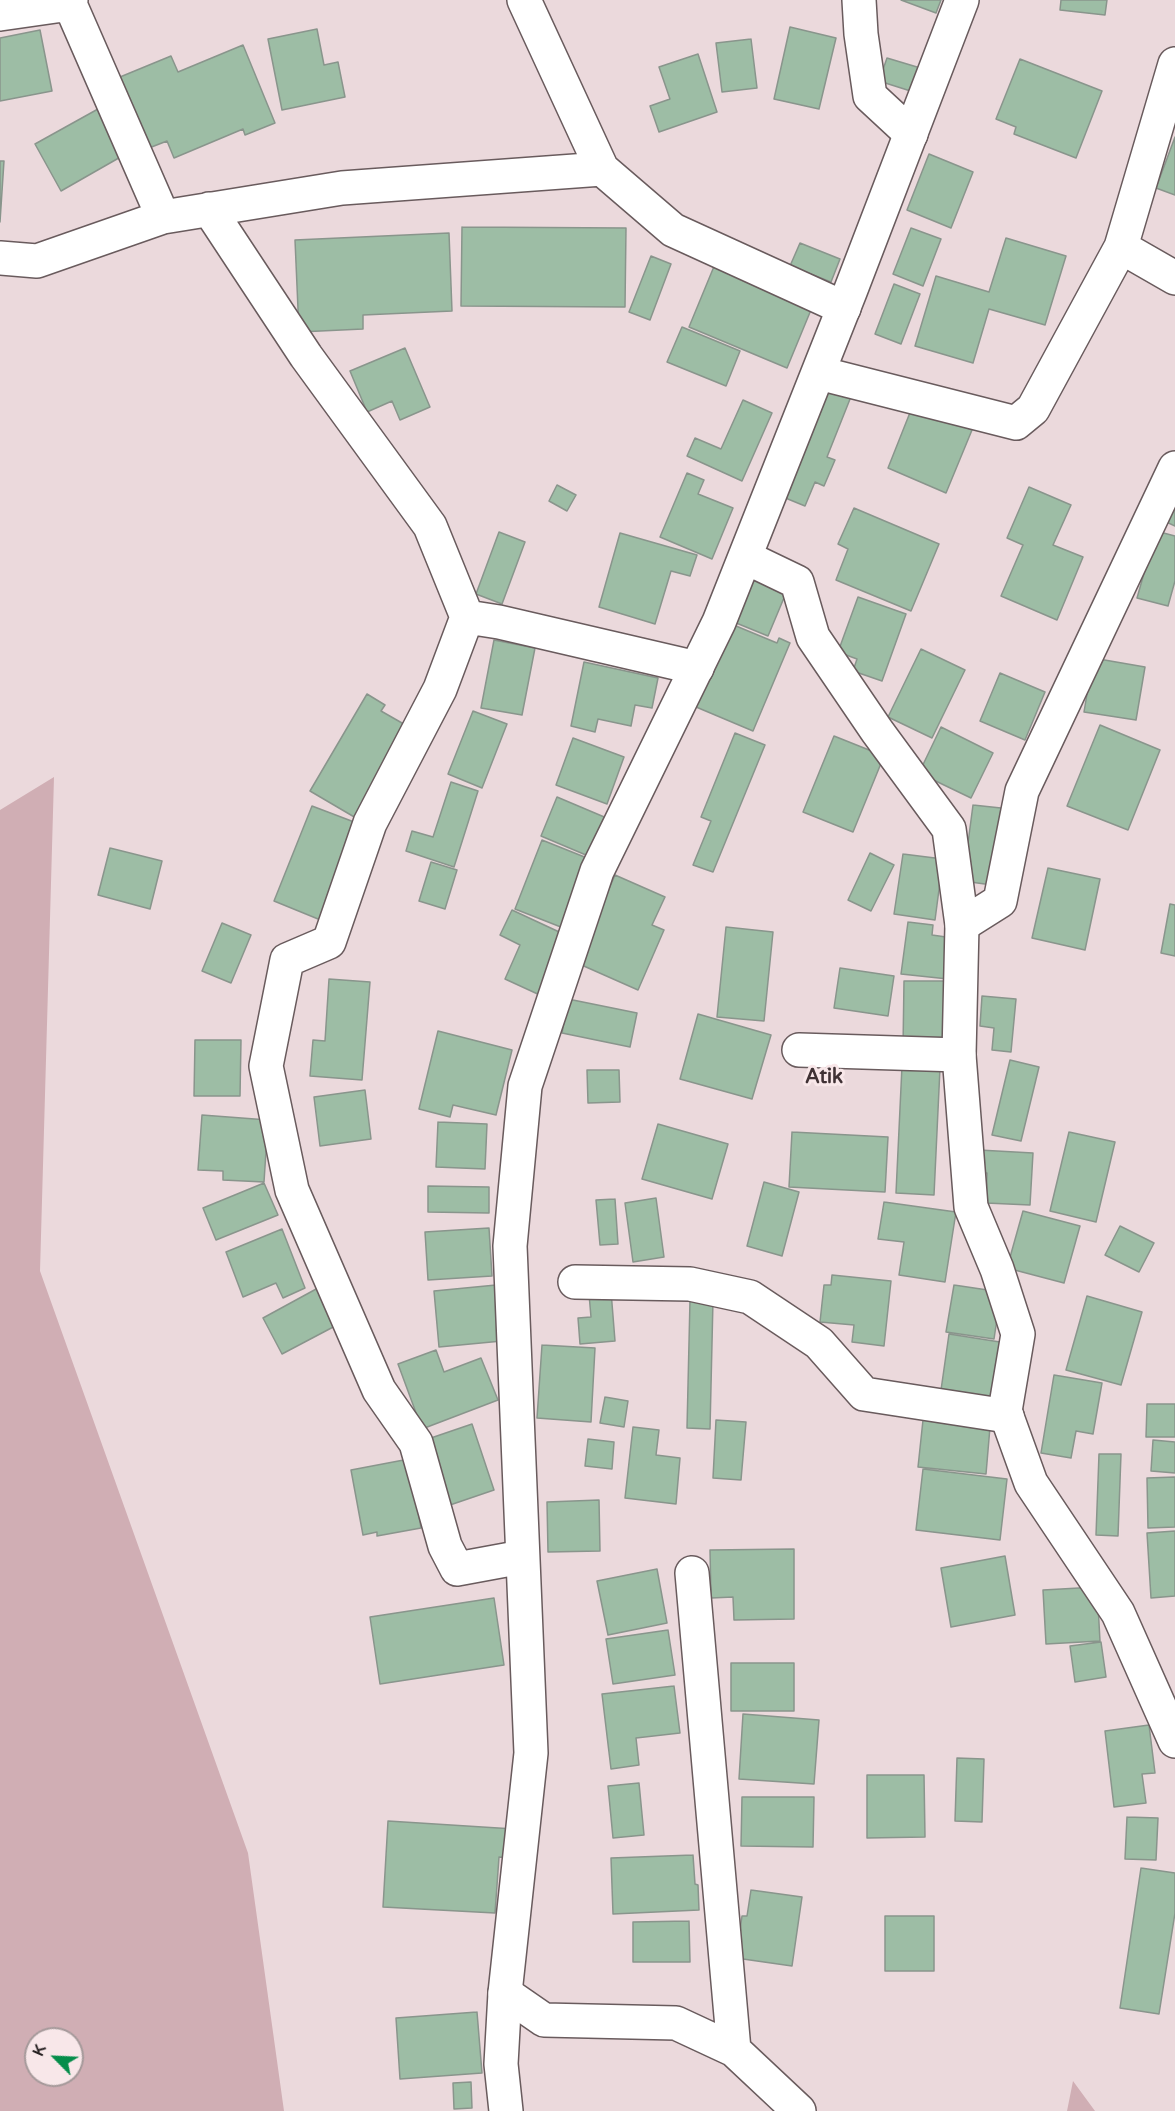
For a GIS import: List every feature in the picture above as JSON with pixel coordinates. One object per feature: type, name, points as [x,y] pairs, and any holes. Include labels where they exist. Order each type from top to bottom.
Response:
[{"type":"street","points":[[524,0],[602,169],[673,230],[844,308]]},
{"type":"street","points":[[859,0],[861,34],[870,96],[911,134]]},
{"type":"street","points":[[506,2111],[501,2064],[505,1993],[531,1753],[510,1246],[525,1086],[597,871],[719,622],[819,373],[962,0]]},
{"type":"street","points":[[0,14],[71,2],[163,217]]},
{"type":"street","points":[[819,373],[1016,423],[1033,409],[1121,246],[1175,64]]},
{"type":"street","points":[[0,258],[37,261],[163,217],[342,188],[602,169]]},
{"type":"street","points":[[209,209],[306,356],[430,526],[467,617],[440,689],[370,823],[329,942],[287,960],[266,1066],[292,1190],[379,1389],[416,1443],[445,1546],[457,1569],[522,1557]]},
{"type":"street","points":[[1121,246],[1175,278]]},
{"type":"street","points":[[962,925],[1000,901],[1022,791],[1175,468]]},
{"type":"street","points":[[745,557],[797,582],[813,638],[877,731],[949,829],[962,925],[959,1055],[971,1207],[997,1269],[1018,1334],[1005,1411],[1031,1483],[1118,1613],[1175,1741]]},
{"type":"street","points":[[467,617],[499,622],[697,668]]},
{"type":"street","points":[[799,1050],[959,1055]]},
{"type":"street","points":[[575,1282],[690,1284],[750,1297],[819,1343],[864,1394],[1007,1416]]},
{"type":"street","points":[[692,1573],[734,2050]]},
{"type":"street","points":[[505,1993],[544,2020],[676,2023],[734,2050],[799,2111]]},
{"type":"shaded area","points":[[54,777],[40,1271],[248,1853],[284,2111],[0,2111],[0,810]]},
{"type":"shaded area","points":[[1073,2081],[1095,2111],[1067,2111]]},
{"type":"building","points":[[901,0],[941,0],[936,13]]},
{"type":"building","points":[[1061,0],[1107,0],[1105,15],[1060,10]]},
{"type":"building","points":[[790,27],[836,38],[819,109],[774,99]]},
{"type":"building","points":[[317,29],[324,65],[338,62],[345,97],[282,110],[268,39]]},
{"type":"building","points":[[40,30],[52,91],[0,101],[0,38]]},
{"type":"building","points":[[751,39],[757,88],[722,92],[716,43]]},
{"type":"building","points":[[243,45],[275,123],[245,135],[243,129],[174,158],[167,141],[149,148],[120,77],[171,56],[178,72]]},
{"type":"building","points":[[698,54],[717,112],[659,132],[650,106],[670,99],[659,67]]},
{"type":"building","points":[[887,58],[927,70],[920,94],[879,81]]},
{"type":"building","points":[[1020,59],[1102,91],[1076,158],[1014,134],[1016,127],[996,119]]},
{"type":"building","points":[[98,109],[124,155],[61,191],[35,144]]},
{"type":"building","points":[[1175,137],[1175,195],[1156,188]]},
{"type":"building","points":[[929,154],[973,172],[951,228],[907,210]]},
{"type":"building","points":[[0,161],[4,161],[0,222]]},
{"type":"building","points":[[462,227],[626,228],[625,307],[461,306]]},
{"type":"building","points":[[911,228],[941,239],[923,286],[893,274]]},
{"type":"building","points":[[449,233],[452,311],[363,315],[363,329],[299,332],[295,240]]},
{"type":"building","points":[[1006,238],[1066,256],[1045,325],[989,309],[973,363],[915,346],[936,276],[989,292]]},
{"type":"building","points":[[800,243],[840,259],[831,282],[790,266]]},
{"type":"building","points":[[651,256],[671,264],[650,320],[629,312]]},
{"type":"building","points":[[715,264],[813,305],[787,368],[689,327]]},
{"type":"building","points":[[894,284],[920,294],[901,344],[875,334]]},
{"type":"building","points":[[682,327],[740,351],[726,386],[667,362]]},
{"type":"building","points":[[405,348],[430,407],[400,420],[392,401],[367,412],[350,371]]},
{"type":"building","points":[[824,378],[854,389],[827,457],[835,460],[824,486],[815,482],[805,506],[778,495]]},
{"type":"building","points":[[743,400],[772,413],[742,481],[687,456],[695,438],[721,449]]},
{"type":"building","points":[[913,405],[972,430],[946,493],[888,468]]},
{"type":"building","points":[[687,473],[704,480],[698,494],[733,508],[712,559],[660,537]]},
{"type":"building","points":[[557,485],[576,495],[567,511],[549,501]]},
{"type":"building","points":[[1029,487],[1071,505],[1053,545],[1083,557],[1057,620],[1001,596],[1023,545],[1007,538]]},
{"type":"building","points":[[1175,487],[1175,526],[1160,519]]},
{"type":"building","points":[[854,508],[939,544],[911,611],[836,580],[848,549],[838,544]]},
{"type":"building","points":[[1156,531],[1175,536],[1175,581],[1168,606],[1137,598]]},
{"type":"building","points":[[499,532],[525,542],[502,604],[476,594]]},
{"type":"building","points":[[620,533],[697,555],[690,576],[671,571],[655,624],[599,607]]},
{"type":"building","points":[[741,575],[786,593],[768,636],[724,618]]},
{"type":"building","points":[[858,597],[906,614],[882,681],[853,671],[857,659],[838,652]]},
{"type":"building","points":[[724,621],[777,643],[779,638],[790,643],[753,731],[689,704]]},
{"type":"building","points":[[494,640],[535,648],[522,715],[481,708]]},
{"type":"building","points":[[921,649],[965,670],[932,738],[888,717]]},
{"type":"building","points":[[1093,658],[1145,667],[1136,720],[1084,712]]},
{"type":"building","points":[[584,662],[658,678],[652,708],[635,705],[631,726],[598,719],[595,732],[571,726]]},
{"type":"building","points":[[1000,673],[1045,692],[1025,740],[980,721]]},
{"type":"building","points":[[367,694],[385,705],[381,711],[409,727],[356,818],[310,791]]},
{"type":"building","points":[[473,711],[507,724],[482,788],[448,774]]},
{"type":"building","points":[[1100,725],[1160,750],[1128,830],[1067,806]]},
{"type":"building","points":[[941,727],[993,753],[971,798],[919,773]]},
{"type":"building","points":[[735,733],[765,745],[713,872],[693,865],[711,821],[701,817]]},
{"type":"building","points":[[834,736],[884,756],[853,832],[803,812]]},
{"type":"building","points":[[573,738],[624,757],[607,804],[556,785]]},
{"type":"building","points":[[451,782],[478,791],[454,867],[406,851],[412,831],[433,837]]},
{"type":"building","points":[[557,797],[609,819],[593,858],[541,836]]},
{"type":"building","points":[[973,805],[1001,808],[992,885],[963,881]]},
{"type":"building","points":[[312,806],[362,825],[323,921],[274,901]]},
{"type":"building","points":[[542,840],[597,862],[571,931],[515,909]]},
{"type":"building","points":[[110,848],[162,861],[150,909],[98,895]]},
{"type":"building","points":[[870,853],[894,865],[871,911],[848,900]]},
{"type":"building","points":[[903,854],[943,859],[935,920],[894,914]]},
{"type":"building","points":[[431,862],[457,870],[445,909],[419,901]]},
{"type":"building","points":[[1048,868],[1100,879],[1085,950],[1032,938]]},
{"type":"building","points":[[615,875],[665,897],[652,925],[664,930],[638,990],[577,963]]},
{"type":"building","points":[[1170,904],[1175,905],[1175,956],[1161,953]]},
{"type":"building","points":[[512,910],[570,937],[542,996],[505,979],[520,945],[500,935]]},
{"type":"building","points":[[908,922],[933,925],[932,935],[953,938],[948,979],[901,974]]},
{"type":"building","points":[[222,923],[251,935],[231,983],[202,971]]},
{"type":"building","points":[[726,927],[773,932],[764,1021],[717,1017]]},
{"type":"building","points":[[840,968],[894,976],[888,1016],[834,1008]]},
{"type":"building","points":[[329,979],[370,982],[362,1080],[310,1076],[313,1040],[325,1041]]},
{"type":"building","points":[[904,981],[945,981],[944,1047],[903,1047]]},
{"type":"building","points":[[982,996],[1016,999],[1011,1052],[992,1050],[994,1028],[980,1026]]},
{"type":"building","points":[[568,999],[637,1013],[630,1047],[562,1033]]},
{"type":"building","points":[[698,1014],[771,1035],[752,1099],[680,1079]]},
{"type":"building","points":[[438,1031],[512,1050],[496,1115],[453,1105],[450,1117],[419,1109]]},
{"type":"building","points":[[195,1040],[241,1040],[240,1096],[194,1096]]},
{"type":"building","points":[[1010,1060],[1039,1067],[1021,1141],[992,1135]]},
{"type":"building","points":[[902,1066],[940,1068],[934,1195],[896,1193]]},
{"type":"building","points":[[587,1070],[619,1070],[620,1102],[588,1103]]},
{"type":"building","points":[[365,1090],[371,1139],[320,1146],[314,1097]]},
{"type":"building","points":[[202,1115],[268,1120],[264,1182],[223,1180],[223,1171],[198,1170]]},
{"type":"building","points":[[438,1122],[487,1124],[485,1169],[436,1167]]},
{"type":"building","points":[[658,1124],[728,1144],[712,1199],[642,1179]]},
{"type":"building","points":[[792,1132],[888,1137],[885,1192],[789,1187]]},
{"type":"building","points":[[1069,1132],[1115,1142],[1096,1222],[1050,1211]]},
{"type":"building","points":[[979,1150],[1033,1153],[1030,1205],[986,1203],[987,1173],[977,1173]]},
{"type":"building","points":[[764,1182],[799,1192],[782,1256],[747,1246]]},
{"type":"building","points":[[264,1183],[278,1215],[216,1240],[203,1208]]},
{"type":"building","points":[[428,1186],[489,1187],[489,1213],[428,1212]]},
{"type":"building","points":[[656,1198],[664,1257],[633,1262],[625,1203]]},
{"type":"building","points":[[615,1199],[618,1244],[600,1245],[596,1200]]},
{"type":"building","points":[[884,1202],[956,1212],[945,1282],[899,1275],[904,1242],[878,1239]]},
{"type":"building","points":[[1023,1211],[1080,1226],[1064,1283],[1007,1268]]},
{"type":"building","points":[[1120,1226],[1154,1243],[1139,1272],[1105,1255]]},
{"type":"building","points":[[489,1228],[492,1276],[428,1280],[425,1232]]},
{"type":"building","points":[[282,1229],[305,1288],[283,1298],[276,1283],[243,1297],[226,1252]]},
{"type":"building","points":[[832,1275],[891,1281],[884,1346],[852,1342],[854,1325],[820,1322],[824,1285],[831,1285]]},
{"type":"building","points":[[496,1285],[502,1341],[439,1347],[434,1291]]},
{"type":"building","points":[[954,1285],[1001,1292],[994,1339],[946,1332]]},
{"type":"building","points":[[318,1288],[337,1325],[282,1354],[263,1318]]},
{"type":"building","points":[[611,1291],[615,1341],[580,1344],[578,1318],[591,1317],[589,1294]]},
{"type":"building","points":[[1087,1296],[1142,1312],[1121,1385],[1066,1370]]},
{"type":"building","points":[[690,1300],[713,1300],[710,1429],[687,1428]]},
{"type":"building","points":[[949,1334],[1000,1342],[991,1398],[941,1390]]},
{"type":"building","points":[[542,1345],[595,1348],[591,1422],[537,1418]]},
{"type":"building","points":[[436,1350],[444,1372],[481,1358],[498,1400],[422,1429],[398,1364]]},
{"type":"building","points":[[1054,1375],[1102,1383],[1093,1434],[1076,1431],[1071,1458],[1041,1453]]},
{"type":"building","points":[[605,1397],[628,1401],[624,1427],[600,1423]]},
{"type":"building","points":[[1147,1404],[1175,1404],[1175,1437],[1146,1437]]},
{"type":"building","points":[[716,1420],[746,1422],[741,1480],[713,1478]]},
{"type":"building","points":[[923,1420],[990,1427],[986,1474],[918,1467]]},
{"type":"building","points":[[472,1424],[494,1490],[450,1505],[428,1439]]},
{"type":"building","points":[[633,1427],[659,1430],[656,1455],[680,1458],[676,1504],[625,1498]]},
{"type":"building","points":[[588,1439],[614,1442],[612,1469],[585,1466]]},
{"type":"building","points":[[1153,1440],[1175,1442],[1175,1473],[1151,1471]]},
{"type":"building","points":[[1099,1454],[1121,1454],[1118,1536],[1096,1535]]},
{"type":"building","points":[[409,1459],[421,1528],[377,1536],[377,1532],[363,1535],[351,1470]]},
{"type":"building","points":[[923,1469],[1007,1479],[1000,1540],[916,1530]]},
{"type":"building","points":[[1175,1477],[1175,1527],[1148,1528],[1147,1478]]},
{"type":"building","points":[[599,1500],[600,1551],[548,1552],[547,1502]]},
{"type":"building","points":[[1175,1531],[1175,1596],[1151,1598],[1147,1533]]},
{"type":"building","points":[[794,1549],[794,1619],[734,1620],[733,1597],[711,1598],[710,1550]]},
{"type":"building","points":[[1005,1556],[1015,1615],[951,1627],[941,1568]]},
{"type":"building","points":[[657,1569],[667,1623],[608,1635],[597,1581]]},
{"type":"building","points":[[1097,1587],[1100,1641],[1046,1644],[1043,1590]]},
{"type":"building","points":[[494,1598],[504,1665],[380,1684],[370,1617]]},
{"type":"building","points":[[668,1630],[675,1675],[613,1684],[606,1639]]},
{"type":"building","points":[[1101,1642],[1106,1677],[1075,1682],[1070,1646]]},
{"type":"building","points":[[731,1663],[794,1663],[794,1711],[731,1711]]},
{"type":"building","points":[[674,1686],[680,1733],[636,1738],[639,1765],[611,1769],[602,1694]]},
{"type":"building","points":[[743,1714],[819,1720],[814,1784],[739,1779]]},
{"type":"building","points":[[1149,1725],[1155,1773],[1142,1774],[1146,1803],[1114,1807],[1105,1731]]},
{"type":"building","points":[[957,1758],[984,1759],[982,1822],[955,1821]]},
{"type":"building","points":[[867,1775],[924,1775],[925,1837],[867,1838]]},
{"type":"building","points":[[639,1783],[644,1835],[613,1838],[608,1786]]},
{"type":"building","points":[[742,1797],[814,1797],[813,1847],[741,1846]]},
{"type":"building","points":[[1127,1817],[1158,1818],[1156,1860],[1125,1859]]},
{"type":"building","points":[[388,1821],[514,1829],[512,1858],[499,1857],[495,1913],[383,1907]]},
{"type":"building","points":[[693,1855],[699,1910],[613,1914],[611,1858]]},
{"type":"building","points":[[1141,1868],[1175,1873],[1175,1913],[1159,2014],[1120,2008]]},
{"type":"building","points":[[751,1890],[802,1897],[792,1966],[736,1958],[742,1916],[747,1916]]},
{"type":"building","points":[[885,1916],[934,1916],[934,1971],[885,1971]]},
{"type":"building","points":[[689,1921],[690,1962],[633,1962],[633,1922]]},
{"type":"building","points":[[477,2012],[482,2073],[400,2079],[396,2018]]},
{"type":"building","points":[[471,2082],[472,2108],[454,2109],[453,2083]]},
{"type":"district","name":"Atik","points":[[824,1078]]}]
